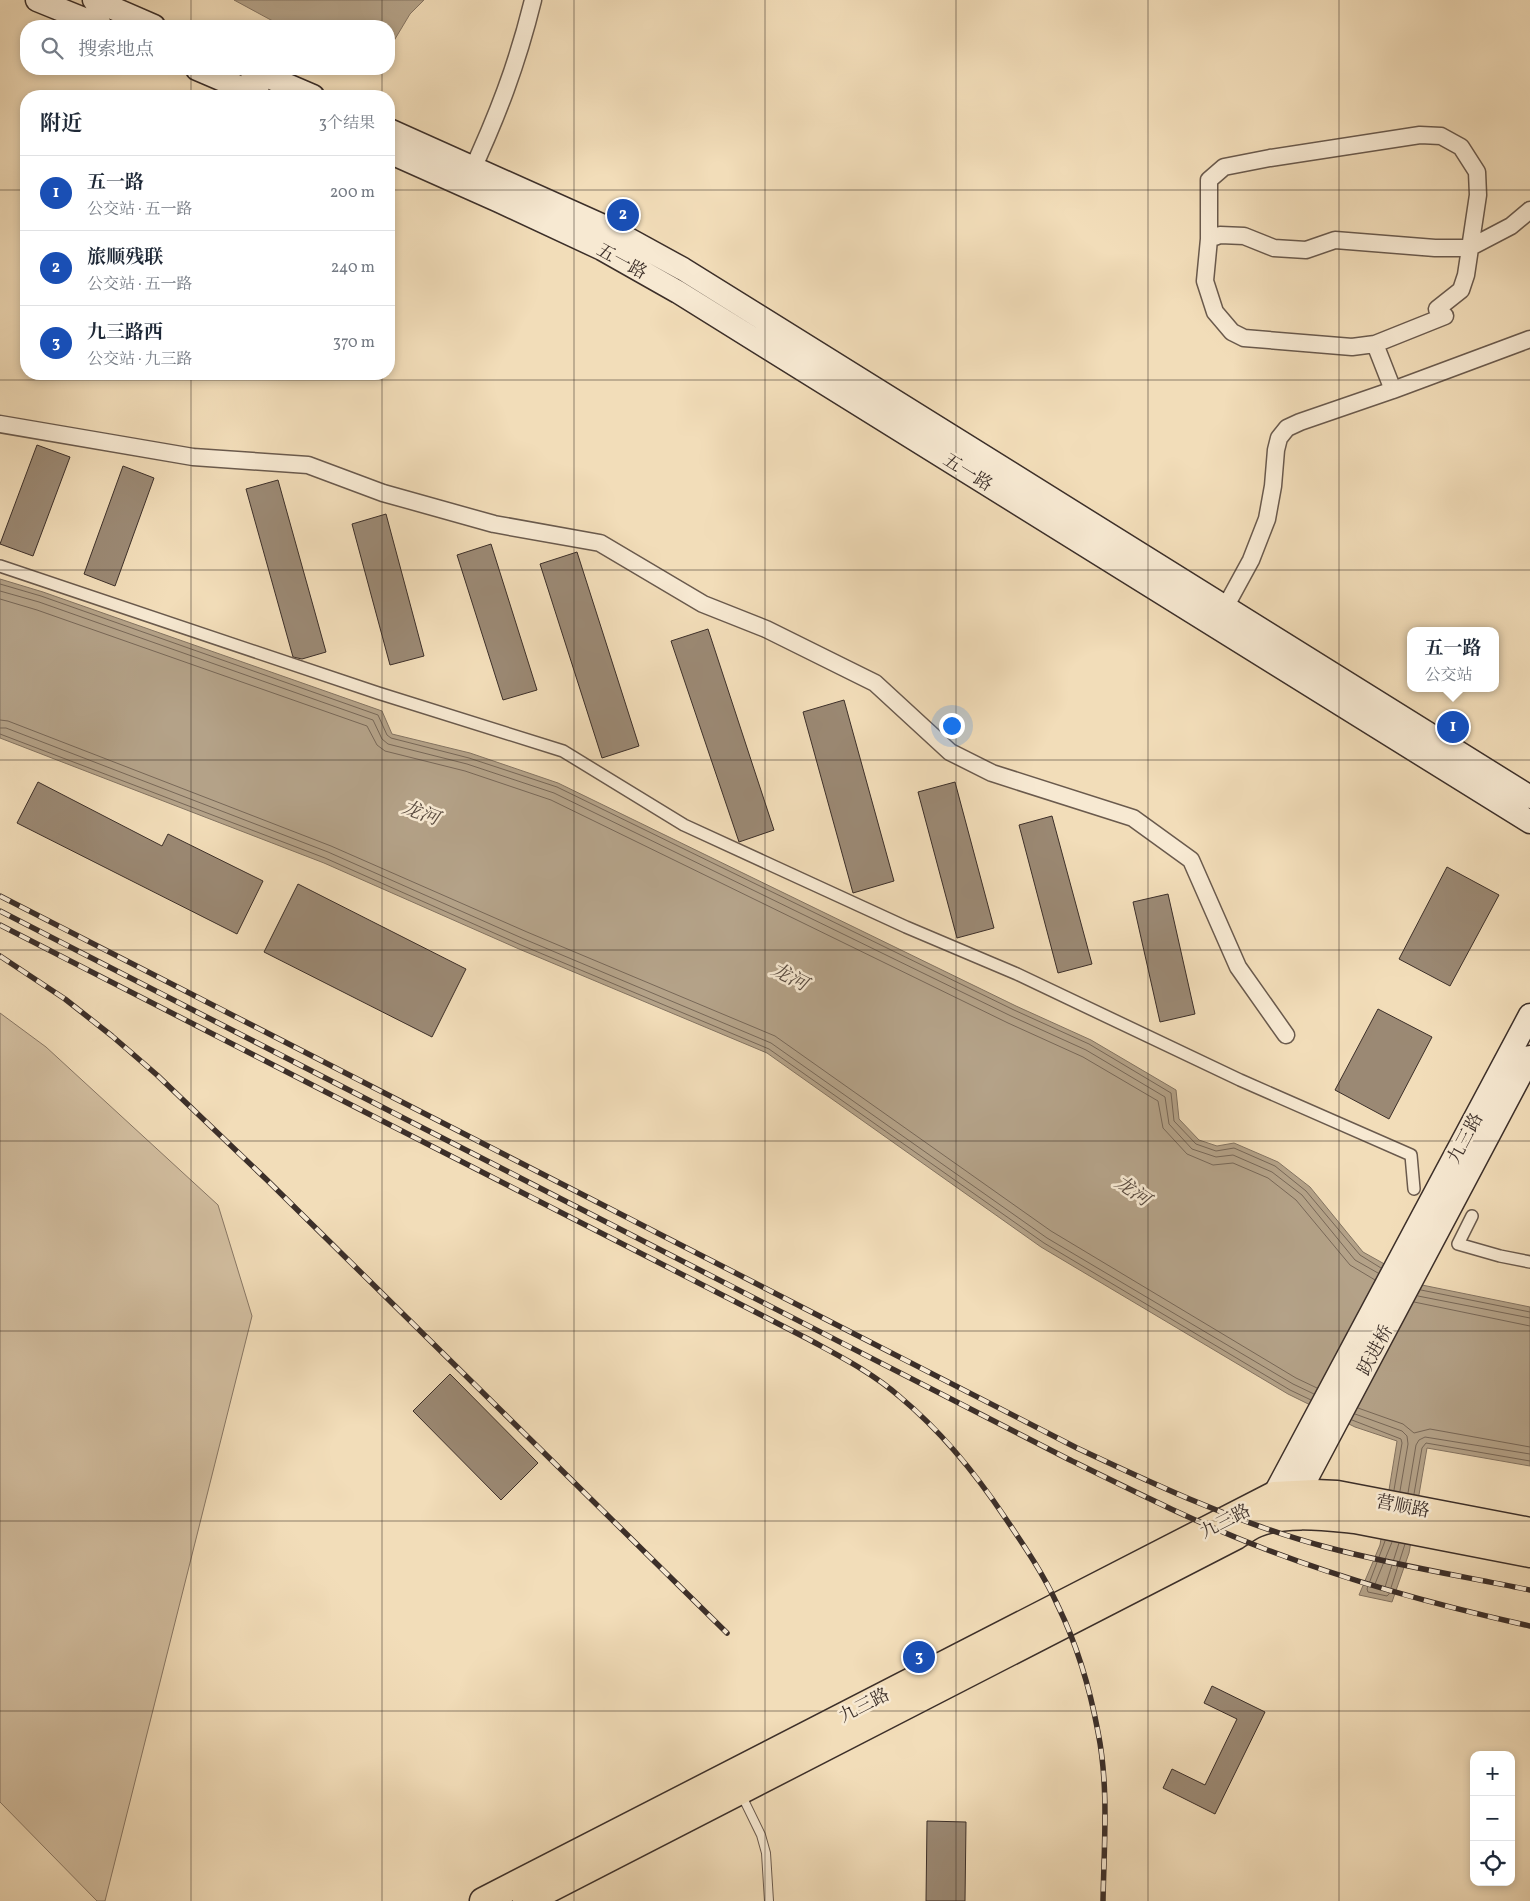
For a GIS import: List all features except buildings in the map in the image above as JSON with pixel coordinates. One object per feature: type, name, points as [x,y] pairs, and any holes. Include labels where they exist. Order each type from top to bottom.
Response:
[{"type":"highway","name":"营顺路","points":[[1287,1494],[1337,1494],[1381,1514],[1418,1521],[1530,1531]]},
{"type":"highway","points":[[1286,1518],[1276,1504],[1287,1494]]},
{"type":"highway","name":"九三路","points":[[526,1901],[735,1783],[1287,1494]]},
{"type":"highway","name":"营顺路","points":[[1286,1518],[1334,1518],[1381,1514]]},
{"type":"highway","name":"九三路","points":[[483,1901],[735,1783],[1229,1540],[1256,1524],[1286,1518]]},
{"type":"highway","name":"营顺路","points":[[1418,1521],[1530,1554]]},
{"type":"main road","points":[[94,0],[140,20]]},
{"type":"main road","points":[[51,3],[88,20]]},
{"type":"main road","points":[[212,75],[246,90]]},
{"type":"main road","points":[[264,75],[299,90]]},
{"type":"main road","name":"五一路","points":[[395,133],[678,292],[1220,617],[1530,797]]},
{"type":"main road","name":"五一路","points":[[395,154],[469,176]]},
{"type":"main road","name":"五一路","points":[[1220,617],[1530,822]]},
{"type":"main road","name":"九三路","points":[[1408,1266],[1530,1015]]},
{"type":"main road","name":"九三路","points":[[1408,1266],[1530,1057]]},
{"type":"main road","name":"跃进桥","points":[[1287,1494],[1408,1266]]},
{"type":"street","points":[[469,176],[508,88],[533,0]]},
{"type":"street","points":[[1420,134],[1441,136],[1461,147],[1477,172],[1478,195],[1469,248],[1466,275],[1461,290],[1437,309],[1445,316],[1375,344],[1352,347],[1321,346],[1244,338],[1232,332],[1215,312],[1205,281],[1209,239],[1209,180],[1224,167],[1270,158],[1420,134]]},
{"type":"street","points":[[1209,239],[1220,235],[1244,236],[1274,248],[1306,250],[1335,240],[1435,248],[1469,248],[1511,226],[1530,210]]},
{"type":"street","points":[[1220,617],[1251,560],[1267,520],[1273,486],[1276,450],[1279,438],[1287,428],[1530,339]]},
{"type":"street","points":[[1375,344],[1393,390]]},
{"type":"street","points":[[0,424],[193,457],[308,466],[383,493],[494,524],[600,543],[702,604],[766,629],[875,683],[950,752],[992,773],[1133,818],[1191,860],[1238,967],[1286,1035]]},
{"type":"street","points":[[0,566],[378,693],[563,751],[684,825],[906,926],[1017,974],[1240,1080],[1412,1155],[1414,1189]]},
{"type":"street","points":[[1472,1216],[1458,1244],[1530,1262]]},
{"type":"lane","points":[[735,1783],[761,1835],[766,1854],[769,1901]]},
{"type":"shaded area","points":[[0,1013],[46,1047],[218,1205],[252,1316],[105,1901],[97,1901],[0,1802]]},
{"type":"water","points":[[234,0],[424,0],[410,14],[395,39],[395,20],[271,20]]},
{"type":"water","name":"龙河","points":[[0,579],[43,592],[382,711],[392,734],[470,753],[558,783],[1016,1006],[1091,1040],[1176,1090],[1179,1119],[1199,1140],[1217,1146],[1234,1143],[1278,1162],[1310,1187],[1363,1252],[1422,1285],[1530,1307],[1530,1466],[1427,1448],[1409,1553],[1392,1602],[1359,1595],[1380,1545],[1397,1441],[1355,1427],[1288,1394],[1041,1247],[767,1053],[519,949],[324,863],[0,738]]},
{"type":"railway","points":[[0,896],[1075,1447],[1136,1475],[1198,1503],[1294,1538],[1377,1559],[1530,1590]]},
{"type":"railway","points":[[0,911],[1068,1459],[1165,1506],[1240,1539],[1297,1561],[1363,1583],[1429,1602],[1530,1626]]},
{"type":"railway","points":[[0,925],[844,1358],[890,1388],[915,1410],[958,1454],[995,1502],[1040,1572],[1053,1595],[1071,1636],[1091,1700],[1104,1774],[1103,1901]]},
{"type":"railway","points":[[0,956],[65,999],[157,1075],[267,1180],[727,1633]]},
{"type":"place","name":"旅顺残联","points":[[623,215]]},
{"type":"place","name":"五一路","points":[[1453,727]]},
{"type":"place","name":"九三路西","points":[[919,1657]]}]
